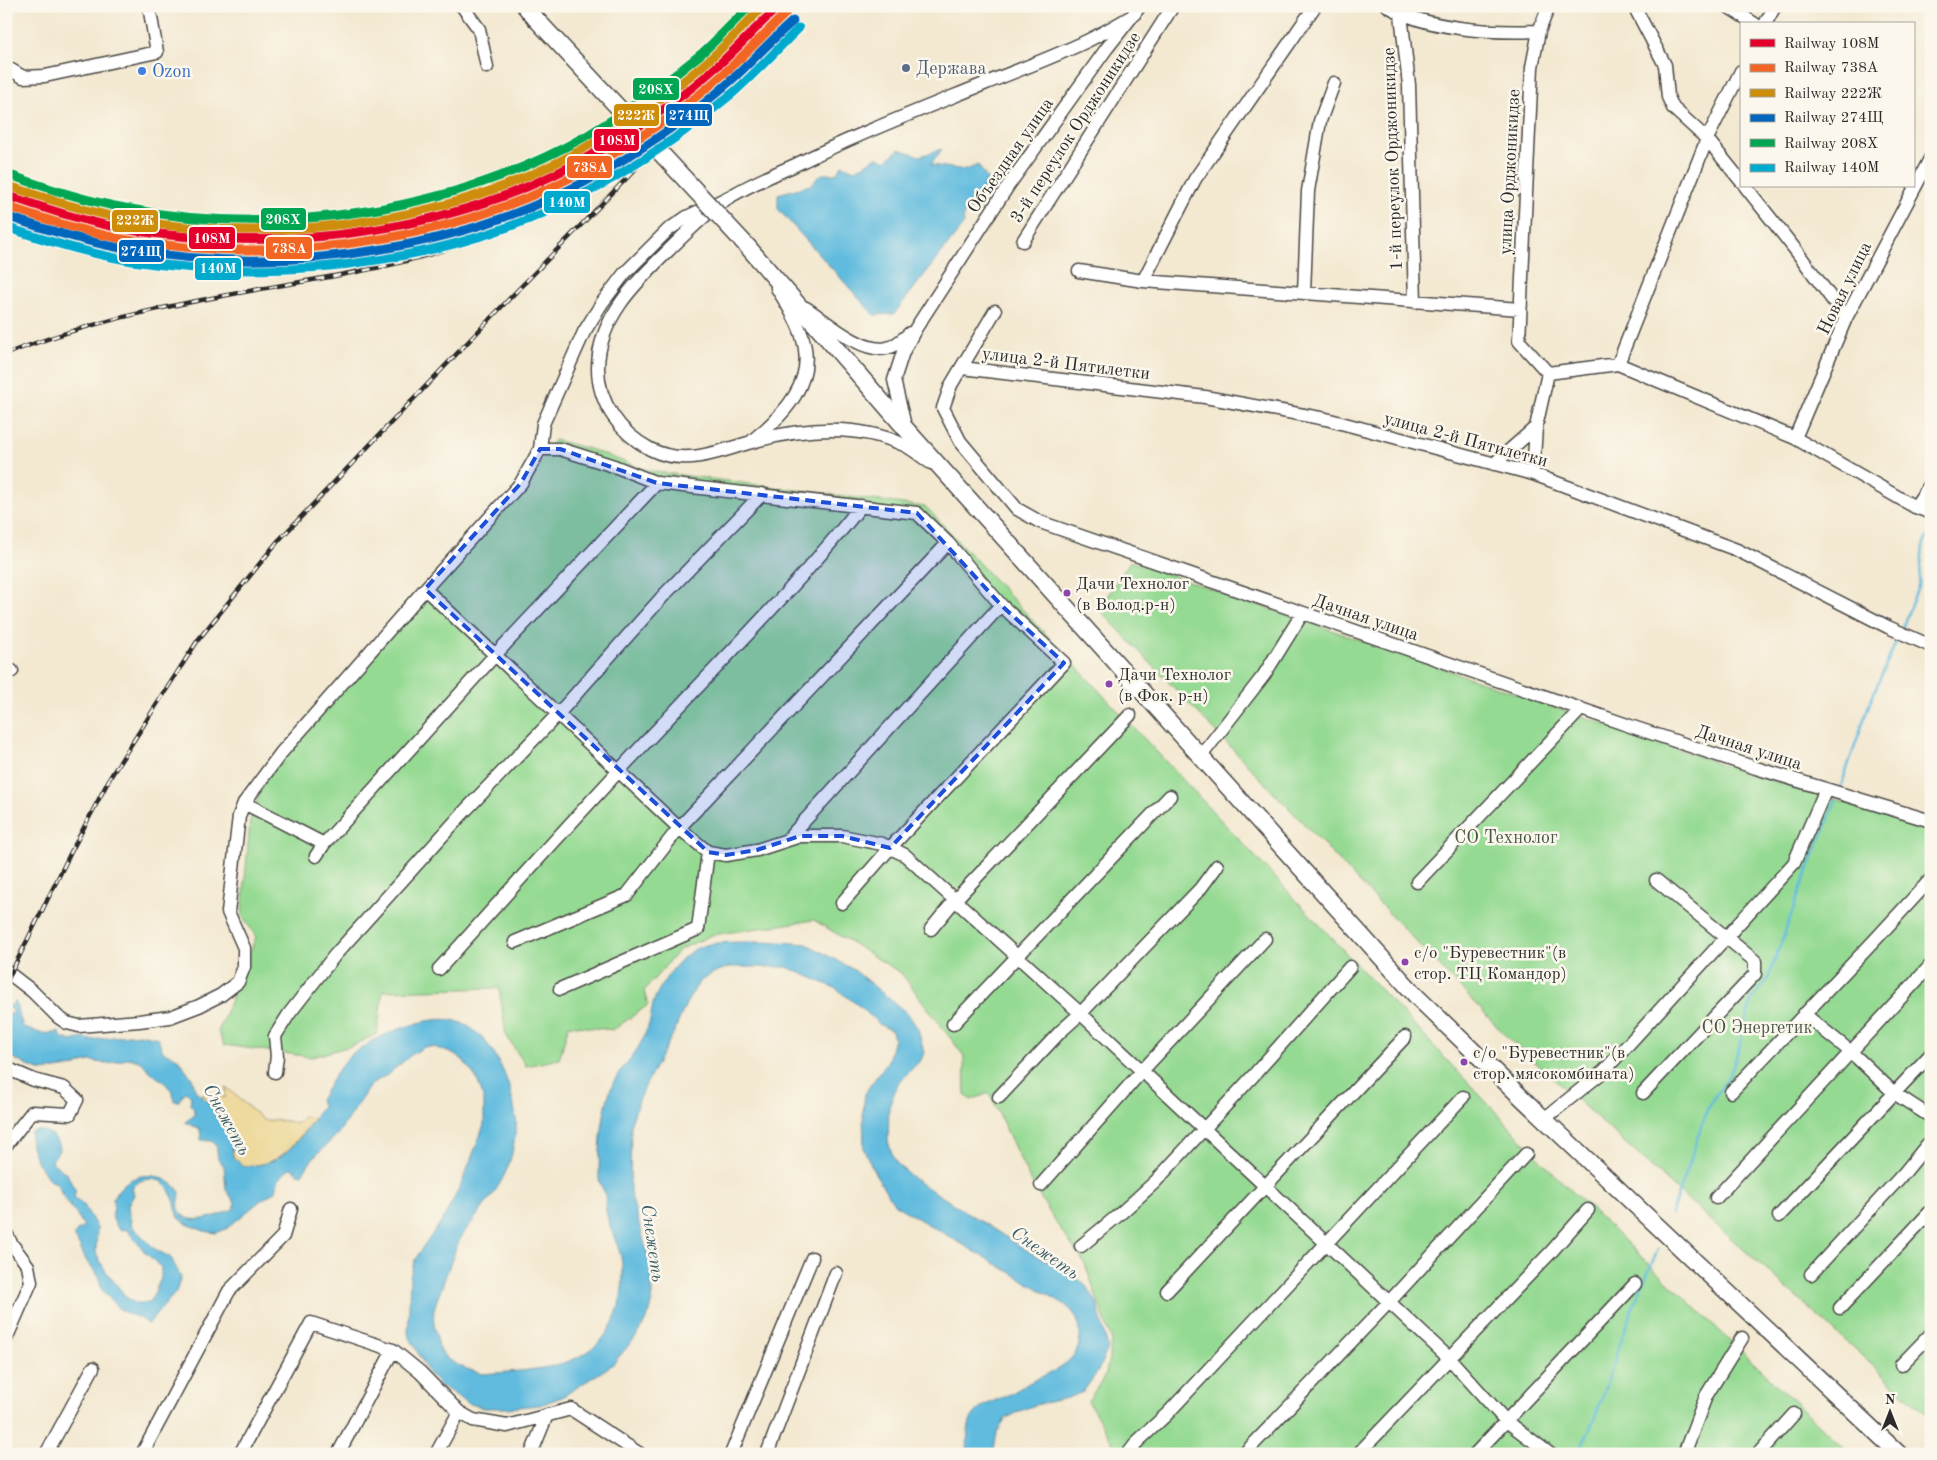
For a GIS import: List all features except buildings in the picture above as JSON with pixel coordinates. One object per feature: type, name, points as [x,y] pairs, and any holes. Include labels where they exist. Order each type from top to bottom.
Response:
[{"type":"main road","points":[[525,6],[748,247],[905,428],[1417,997],[1899,1454]]},
{"type":"street","points":[[6,67],[23,77],[45,76],[158,52],[149,6]]},
{"type":"street","points":[[462,6],[479,29],[487,67]]},
{"type":"street","name":"3-й переулок Орджоникидзе","points":[[1023,241],[1173,6]]},
{"type":"street","points":[[1143,281],[1195,179],[1315,6]]},
{"type":"street","points":[[1388,6],[1401,14],[1468,29],[1506,32],[1539,31]]},
{"type":"street","name":"улица Орджоникидзе","points":[[1548,373],[1519,341],[1532,67],[1539,31],[1549,6]]},
{"type":"street","points":[[1634,6],[1665,65],[1668,97],[1673,108],[1707,139],[1740,180]]},
{"type":"street","points":[[1727,6],[1752,22]]},
{"type":"street","points":[[1766,22],[1775,6]]},
{"type":"street","points":[[6,971],[32,991],[58,1017],[67,1023],[79,1026],[170,1017],[221,995],[238,982],[244,967],[244,948],[228,912],[239,816],[244,803],[281,752],[521,483],[540,449],[543,424],[584,332],[602,303],[624,274],[668,230],[687,217],[845,140],[1029,66],[1094,37],[1137,11]]},
{"type":"street","name":"Объездная улица","points":[[916,328],[1008,186],[1107,48],[1137,11]]},
{"type":"street","name":"1-й переулок Орджоникидзе","points":[[1401,14],[1409,85],[1415,302]]},
{"type":"street","points":[[1094,37],[1102,39],[1107,48]]},
{"type":"street","points":[[1618,364],[1707,139],[1740,73]]},
{"type":"street","points":[[1304,293],[1308,191],[1320,121],[1334,83]]},
{"type":"street","name":"Новая улица","points":[[1794,438],[1846,318],[1931,157]]},
{"type":"street","points":[[1747,188],[1846,318]]},
{"type":"street","points":[[729,197],[694,226],[636,284],[611,320],[600,345],[598,375],[608,409],[618,424],[634,439],[652,450],[671,456],[691,457],[713,454],[749,443],[805,430],[850,429],[879,436],[906,446],[930,462],[959,488]]},
{"type":"street","points":[[749,443],[772,425],[787,409],[797,394],[805,367],[802,336],[792,313],[762,264]]},
{"type":"street","points":[[1079,271],[1143,281],[1520,309]]},
{"type":"street","points":[[793,299],[847,336],[874,349],[887,348],[897,344],[916,328]]},
{"type":"street","name":"Дачная улица","points":[[995,311],[951,385],[943,408],[960,441],[1017,509],[1040,522],[1182,570],[1302,614],[1747,765],[1931,821]]},
{"type":"street","points":[[905,428],[894,380],[903,352],[916,328]]},
{"type":"street","points":[[1533,474],[1536,427],[1548,373],[1618,364],[1794,438],[1915,507],[1931,513]]},
{"type":"street","name":"улица 2-й Пятилетки","points":[[962,368],[1205,397],[1326,419],[1533,474],[1737,550],[1888,627],[1931,646]]},
{"type":"street","points":[[1494,464],[1536,427]]},
{"type":"street","points":[[540,449],[560,449],[614,466],[657,483],[917,513],[948,543],[1001,605],[1064,663],[890,848],[842,903]]},
{"type":"street","points":[[316,856],[324,844],[495,655],[657,483]]},
{"type":"street","points":[[1915,507],[1931,483]]},
{"type":"street","points":[[274,1072],[276,1056],[275,1036],[289,1014],[335,955],[462,814],[558,714],[664,595],[762,494]]},
{"type":"street","points":[[438,969],[618,771],[776,603],[861,506]]},
{"type":"street","points":[[515,942],[627,895],[680,828],[948,543]]},
{"type":"street","points":[[425,589],[618,771],[708,852],[726,855],[757,850],[800,836],[842,836],[882,844],[904,855],[1142,1071],[1450,1359],[1506,1420],[1550,1454]]},
{"type":"street","points":[[787,840],[1001,605]]},
{"type":"street","points":[[1201,756],[1264,675],[1302,614]]},
{"type":"street","points":[[1416,882],[1581,709]]},
{"type":"street","points":[[931,928],[955,900],[1130,715]]},
{"type":"street","points":[[1544,1119],[1604,1070],[1794,863],[1826,789]]},
{"type":"street","points":[[953,1024],[1170,796]]},
{"type":"street","points":[[244,803],[324,844]]},
{"type":"street","points":[[560,988],[698,929],[708,852]]},
{"type":"street","points":[[999,1097],[1200,889],[1217,866]]},
{"type":"street","points":[[1730,1092],[1874,941],[1931,878]]},
{"type":"street","points":[[1643,1093],[1755,974],[1755,961],[1656,880]]},
{"type":"street","points":[[1041,1185],[1142,1071],[1265,939]]},
{"type":"street","points":[[1716,1198],[1931,965]]},
{"type":"street","points":[[1081,1246],[1155,1182],[1350,967]]},
{"type":"street","points":[[1804,1014],[1851,1052],[1894,1093],[1931,1117]]},
{"type":"street","points":[[1168,1291],[1405,1037]]},
{"type":"street","points":[[1779,1216],[1931,1054]]},
{"type":"street","points":[[6,1068],[34,1080],[64,1088],[77,1100],[70,1114],[32,1112],[6,1145]]},
{"type":"street","points":[[1128,1454],[1138,1441],[1174,1407],[1463,1097]]},
{"type":"street","points":[[1811,1274],[1906,1172],[1931,1140]]},
{"type":"street","points":[[1244,1454],[1389,1302],[1526,1154]]},
{"type":"street","points":[[142,1454],[229,1291],[283,1236],[292,1208]]},
{"type":"street","points":[[1358,1454],[1551,1252],[1588,1210]]},
{"type":"street","points":[[1840,1308],[1931,1211]]},
{"type":"street","points":[[6,1233],[28,1266],[31,1282],[6,1339]]},
{"type":"street","points":[[731,1454],[812,1258]]},
{"type":"street","points":[[767,1454],[836,1274]]},
{"type":"street","points":[[1474,1454],[1635,1284]]},
{"type":"street","points":[[240,1454],[311,1323],[393,1350],[420,1372],[459,1412],[472,1420],[507,1426],[571,1409],[634,1452]]},
{"type":"street","points":[[1901,1365],[1931,1334]]},
{"type":"street","points":[[1684,1454],[1706,1396],[1742,1338]]},
{"type":"street","points":[[338,1454],[393,1350]]},
{"type":"street","points":[[46,1454],[93,1368]]},
{"type":"street","points":[[436,1454],[459,1412]]},
{"type":"street","points":[[1758,1454],[1794,1414]]},
{"type":"street","points":[[532,1454],[547,1416]]},
{"type":"highlighted area","points":[[540,449],[560,449],[657,483],[917,513],[1001,605],[1064,663],[890,848],[842,836],[800,836],[757,850],[726,855],[708,852],[425,589],[521,483]]},
{"type":"green space","points":[[554,440],[586,448],[650,471],[926,507],[1556,1176],[1850,1454],[1119,1454],[1088,1401],[1106,1374],[1112,1341],[1085,1264],[1056,1223],[1029,1178],[989,1093],[971,1100],[965,1095],[964,1056],[901,973],[814,920],[712,935],[679,950],[644,991],[648,1005],[613,1030],[569,1025],[559,1059],[526,1066],[506,1035],[499,988],[383,991],[377,1034],[354,1045],[312,1057],[224,1045],[218,1032],[256,937],[242,915],[250,821],[267,772],[525,489]]},
{"type":"green space","points":[[1130,561],[1756,776],[1931,827],[1931,1418],[1507,1037],[1099,609]]},
{"type":"sand","points":[[226,1087],[263,1120],[287,1121],[296,1124],[304,1116],[314,1119],[292,1146],[277,1159],[267,1163],[243,1166],[233,1157],[232,1142],[223,1122],[201,1095],[218,1095],[225,1098]]},
{"type":"water","points":[[899,149],[920,156],[942,149],[931,165],[966,170],[978,165],[988,180],[978,203],[963,216],[964,224],[894,314],[874,315],[778,209],[778,194],[810,185],[822,174],[836,174],[842,165],[855,170],[877,157],[886,161]]},
{"type":"water","points":[[729,942],[807,944],[854,970],[908,1014],[918,1029],[924,1053],[921,1060],[898,1083],[889,1107],[888,1141],[893,1157],[898,1165],[917,1181],[1036,1256],[1069,1270],[1088,1288],[1097,1303],[1108,1348],[1098,1371],[1083,1392],[1067,1398],[1035,1405],[1005,1419],[997,1433],[993,1454],[967,1454],[968,1429],[973,1416],[986,1405],[1055,1370],[1070,1359],[1076,1352],[1079,1344],[1080,1333],[1077,1319],[1072,1311],[1061,1302],[895,1205],[878,1179],[864,1150],[863,1111],[865,1094],[888,1061],[894,1039],[892,1031],[879,1024],[862,1008],[835,988],[787,967],[729,967],[713,973],[699,982],[686,1004],[673,1034],[642,1092],[631,1123],[630,1192],[652,1270],[652,1303],[650,1312],[639,1333],[612,1365],[562,1397],[540,1405],[483,1408],[468,1403],[440,1385],[429,1374],[408,1334],[410,1277],[414,1262],[442,1221],[461,1185],[484,1125],[484,1101],[477,1079],[463,1060],[456,1055],[434,1047],[424,1047],[387,1075],[371,1084],[337,1135],[314,1157],[302,1174],[289,1168],[278,1181],[276,1191],[260,1201],[226,1229],[216,1233],[204,1231],[187,1224],[179,1218],[175,1202],[168,1188],[161,1181],[153,1179],[138,1182],[132,1188],[134,1195],[128,1205],[132,1226],[155,1249],[171,1258],[181,1277],[176,1292],[148,1324],[121,1310],[101,1289],[99,1276],[87,1262],[74,1235],[84,1227],[57,1184],[50,1181],[39,1164],[31,1145],[31,1132],[44,1131],[56,1139],[59,1150],[52,1162],[67,1174],[76,1191],[74,1194],[75,1198],[84,1205],[97,1228],[96,1253],[105,1270],[127,1298],[135,1303],[150,1303],[161,1278],[161,1267],[145,1252],[127,1230],[119,1229],[115,1224],[112,1216],[114,1208],[113,1199],[119,1189],[126,1182],[135,1178],[154,1176],[164,1179],[180,1192],[179,1210],[185,1217],[191,1219],[206,1218],[234,1209],[235,1203],[226,1189],[224,1166],[218,1159],[216,1144],[211,1141],[201,1140],[200,1129],[185,1122],[195,1115],[193,1107],[190,1105],[191,1096],[185,1092],[179,1101],[174,1101],[173,1092],[164,1082],[141,1062],[130,1058],[108,1064],[91,1061],[76,1066],[42,1071],[6,1054],[6,1011],[13,1014],[13,1009],[8,1008],[15,1001],[23,1027],[32,1031],[41,1033],[59,1032],[63,1039],[71,1041],[83,1038],[91,1040],[140,1034],[158,1038],[163,1052],[178,1058],[193,1080],[195,1090],[207,1101],[223,1124],[231,1140],[233,1157],[243,1166],[266,1163],[291,1148],[321,1109],[320,1100],[343,1063],[353,1053],[370,1042],[412,1025],[436,1020],[456,1021],[469,1027],[490,1048],[505,1076],[514,1105],[516,1132],[509,1165],[504,1176],[457,1246],[435,1306],[434,1327],[444,1356],[472,1371],[483,1374],[546,1367],[583,1355],[599,1343],[611,1327],[619,1305],[623,1269],[621,1257],[609,1222],[605,1195],[599,1178],[602,1128],[614,1081],[641,1043],[658,991],[674,968],[688,954],[702,946]]},
{"type":"waterway","points":[[1902,628],[1919,584],[1923,546],[1931,529]]},
{"type":"waterway","points":[[1841,786],[1870,702],[1898,637]]},
{"type":"waterway","points":[[1671,1214],[1707,1110],[1730,1074],[1741,1042],[1751,1000],[1767,981],[1836,800]]},
{"type":"waterway","points":[[1578,1454],[1594,1420],[1632,1309],[1658,1249]]},
{"type":"railway","points":[[6,983],[111,776],[198,640],[278,541],[694,109],[790,6]]},
{"type":"railway","points":[[6,354],[67,333],[129,316],[192,302],[384,266],[426,256],[497,232],[565,199],[609,171],[631,154],[672,118],[748,38]]},
{"type":"rail line","name":"208Х","points":[[13,176],[96,202],[183,217],[242,220],[302,218],[362,212],[421,200],[479,184],[534,162],[586,136],[659,87],[687,65],[750,6]]},
{"type":"rail line","name":"222Ж","points":[[9,186],[104,215],[194,228],[253,230],[312,227],[372,220],[430,208],[487,191],[542,170],[593,143],[652,105],[680,84],[715,54],[764,6]]},
{"type":"rail line","name":"108М","points":[[6,195],[104,225],[137,231],[195,237],[255,239],[315,237],[374,230],[433,218],[490,201],[545,179],[613,143],[658,113],[701,80],[779,6]]},
{"type":"rail line","name":"738А","points":[[6,206],[101,235],[193,248],[253,250],[314,247],[375,240],[435,228],[494,210],[550,188],[618,151],[664,121],[707,88],[738,61],[786,13]]},
{"type":"rail line","name":"274Щ","points":[[6,216],[99,244],[191,258],[252,260],[315,258],[377,250],[438,237],[497,220],[554,197],[608,169],[655,140],[713,96],[793,21]]},
{"type":"rail line","name":"140М","points":[[6,227],[100,255],[132,261],[193,268],[255,270],[318,267],[380,260],[441,247],[501,229],[558,206],[613,178],[645,159],[720,104],[751,77],[799,28]]},
{"type":"place","name":"Держава","points":[[906,68]]},
{"type":"place","name":"Ozon","points":[[142,71]]},
{"type":"place","name":"Дачи Технолог (в Волод.р-н)","points":[[1067,593]]},
{"type":"place","name":"Дачи Технолог (в Фок. р-н)","points":[[1109,684]]},
{"type":"place","name":"с/о \"Буревестник\"(в стор. ТЦ Командор)","points":[[1405,962]]},
{"type":"place","name":"с/о \"Буревестник\"(в стор. мясокомбината)","points":[[1464,1062]]},
{"type":"park label","name":"СО Технолог","points":[[1506,837]]},
{"type":"park label","name":"СО Энергетик","points":[[1757,1027]]},
{"type":"water label","name":"Снежеть","points":[[228,1119]]},
{"type":"water label","name":"Снежеть","points":[[654,1243]]},
{"type":"water label","name":"Снежеть","points":[[1046,1252]]}]
